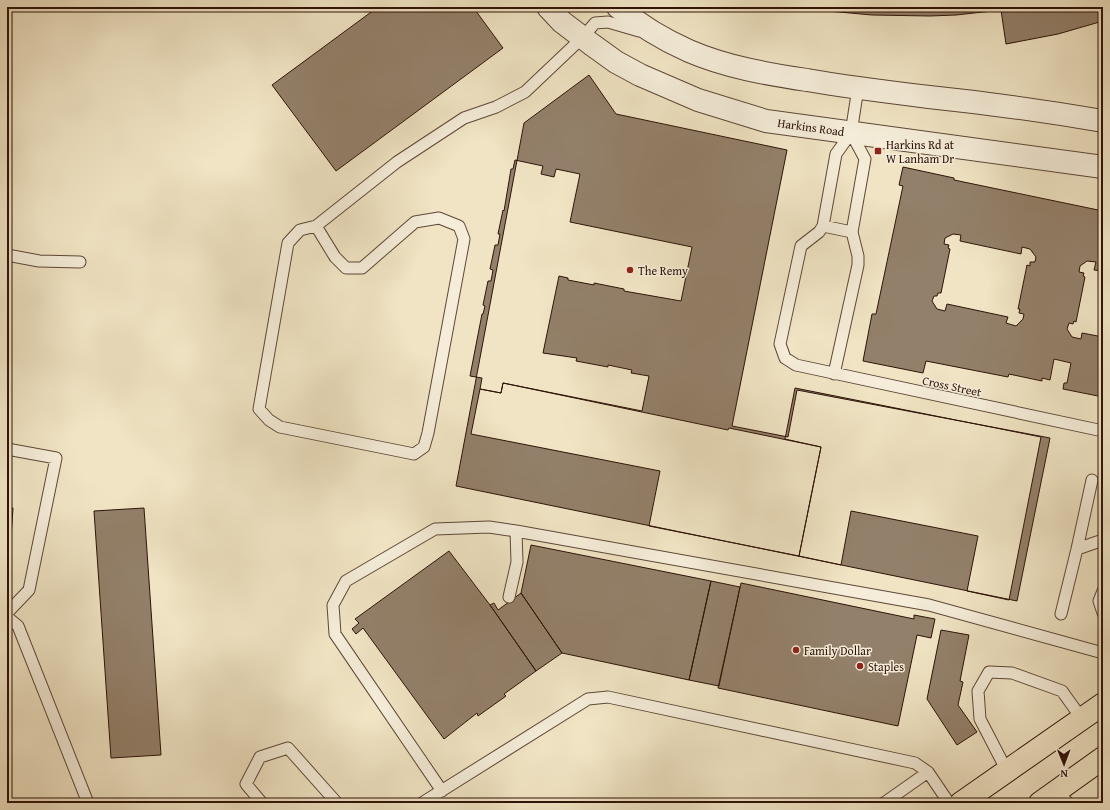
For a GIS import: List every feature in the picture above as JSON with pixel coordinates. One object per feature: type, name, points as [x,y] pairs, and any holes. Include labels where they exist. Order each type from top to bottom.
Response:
[{"type":"main road","points":[[961,803],[1103,704]]},
{"type":"main road","points":[[1055,799],[1103,758]]},
{"type":"street","name":"Harkins Road","points":[[548,7],[562,22],[616,62],[634,72],[698,100],[766,121],[1103,167]]},
{"type":"street","points":[[618,7],[631,18],[690,52],[726,64],[771,75],[1103,121]]},
{"type":"lane","points":[[316,226],[335,257],[346,268],[362,268],[415,222],[438,218],[459,226],[464,239],[428,434],[424,447],[414,454],[280,427],[268,420],[259,409],[288,243],[300,230],[316,226],[397,162],[464,118],[496,107],[525,92],[583,37],[595,23],[608,22],[664,38]]},
{"type":"lane","points":[[852,232],[823,226],[836,154],[851,133],[858,88]]},
{"type":"lane","points":[[834,374],[858,265],[858,256],[852,232],[865,159],[851,133]]},
{"type":"lane","name":"Cross Street","points":[[823,226],[819,232],[802,246],[780,344],[785,358],[796,365],[834,374],[1103,431]]},
{"type":"lane","points":[[7,255],[39,261],[80,262]]},
{"type":"lane","points":[[7,449],[56,458],[29,590],[7,613]]},
{"type":"lane","points":[[1061,614],[1092,480]]},
{"type":"lane","points":[[442,791],[335,634],[333,605],[346,581],[435,529],[489,527],[516,531],[929,605],[1103,653]]},
{"type":"lane","points":[[509,597],[517,562],[516,531]]},
{"type":"lane","points":[[1077,549],[1103,540]]},
{"type":"lane","points":[[1103,591],[1099,601],[1103,613]]},
{"type":"lane","points":[[7,617],[18,626],[88,803]]},
{"type":"lane","points":[[1007,770],[980,719],[978,691],[989,672],[1012,673],[1062,691],[1082,719]]},
{"type":"lane","points":[[422,803],[588,700],[608,697],[915,763],[928,772],[948,803]]},
{"type":"lane","points":[[262,803],[246,784],[260,757],[288,748],[337,803]]},
{"type":"lane","points":[[884,803],[928,772]]},
{"type":"building","points":[[378,7],[473,7],[503,48],[336,171],[272,85]]},
{"type":"building","points":[[829,7],[1103,7],[1103,21],[1058,34],[1006,44],[1001,10],[956,15],[872,15],[828,11]]},
{"type":"building","name":"The Remy","points":[[589,75],[616,114],[787,150],[732,426],[788,437],[797,390],[1050,438],[1017,601],[456,486],[524,123]]},
{"type":"building","points":[[515,160],[543,166],[541,174],[554,177],[556,169],[580,174],[570,222],[692,247],[681,301],[624,291],[624,289],[594,283],[594,285],[568,280],[568,278],[559,276],[543,353],[577,358],[576,361],[608,367],[608,365],[632,370],[631,373],[649,376],[642,411],[503,383],[501,393],[480,389],[482,378],[470,376],[482,314],[485,306],[483,305],[488,281],[491,281],[493,270],[490,269],[495,245],[498,245],[500,234],[498,234],[503,210],[504,211],[511,169],[513,169]]},
{"type":"building","points":[[903,167],[954,178],[954,180],[1103,211],[1103,271],[1094,270],[1096,262],[1087,261],[1080,266],[1079,272],[1084,273],[1083,276],[1085,277],[1076,322],[1074,321],[1073,324],[1069,323],[1067,329],[1072,337],[1081,339],[1082,333],[1103,337],[1103,397],[1063,389],[1064,383],[1067,383],[1071,363],[1054,359],[1050,380],[1042,378],[1042,381],[1009,374],[1008,377],[926,361],[923,373],[863,361],[872,314],[876,314],[903,186],[899,185]],"holes":[[[953,234],[961,235],[960,241],[1021,254],[1022,247],[1030,249],[1036,257],[1035,262],[1030,262],[1030,266],[1027,265],[1018,309],[1020,309],[1019,313],[1024,314],[1023,319],[1016,326],[1006,323],[1008,317],[947,304],[945,311],[937,309],[932,301],[934,296],[941,293],[950,249],[948,248],[949,245],[944,244],[945,238]]]},
{"type":"building","points":[[503,383],[728,430],[729,428],[821,447],[799,556],[649,526],[660,471],[471,434],[480,389],[501,393]]},
{"type":"building","points":[[795,388],[1041,437],[1009,600],[967,591],[978,536],[851,511],[841,565],[799,556],[821,447],[785,439]]},
{"type":"building","points":[[7,508],[13,508],[11,538],[7,538]]},
{"type":"building","points":[[144,508],[161,755],[111,758],[94,511]]},
{"type":"building","points":[[531,545],[711,581],[689,680],[562,653],[521,593]]},
{"type":"building","points":[[449,551],[490,605],[536,671],[504,694],[506,696],[478,716],[477,713],[444,739],[363,628],[356,634],[352,629],[359,623],[355,619]]},
{"type":"building","points":[[711,581],[740,587],[719,686],[689,680]]},
{"type":"building","points":[[741,583],[914,619],[914,615],[935,619],[931,638],[917,635],[898,726],[718,688]]},
{"type":"building","points":[[521,593],[562,653],[536,671],[490,605],[494,603],[498,610]]},
{"type":"building","points":[[941,630],[969,635],[960,681],[963,682],[958,705],[977,732],[957,745],[927,699]]},
{"type":"place","name":"Harkins Rd at W Lanham Dr","points":[[878,151]]},
{"type":"place","name":"The Remy","points":[[630,270]]},
{"type":"place","name":"Family Dollar","points":[[796,650]]},
{"type":"place","name":"Staples","points":[[860,666]]}]
